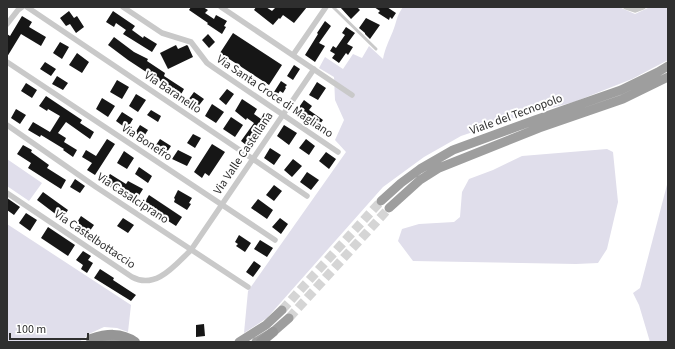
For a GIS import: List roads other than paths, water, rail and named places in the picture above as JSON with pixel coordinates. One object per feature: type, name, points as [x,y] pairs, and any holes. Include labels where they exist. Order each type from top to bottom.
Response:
[{"type":"highway","name":"Viale del Tecnopolo","points":[[382,201],[401,183],[420,169],[453,150],[535,120],[622,94],[668,66]]},
{"type":"highway","name":"Viale del Tecnopolo","points":[[389,208],[420,180],[438,168],[668,77]]},
{"type":"highway","points":[[239,342],[266,325],[282,310]]},
{"type":"highway","points":[[261,342],[289,318]]},
{"type":"highway","points":[[256,342],[273,332]]},
{"type":"highway","points":[[89,341],[101,336],[115,334],[126,337],[135,342]]},
{"type":"highway","points":[[89,341],[109,338],[121,342]]},
{"type":"street","points":[[7,24],[22,7]]},
{"type":"street","name":"Via Baranello","points":[[27,7],[307,196]]},
{"type":"street","name":"Via Santa Croce di Magliano","points":[[123,7],[162,33],[191,42],[208,64],[338,152]]},
{"type":"street","points":[[221,7],[352,95]]},
{"type":"street","points":[[293,55],[326,7]]},
{"type":"street","points":[[626,7],[636,10],[643,7]]},
{"type":"street","name":"Via Bonefro","points":[[7,62],[275,240]]},
{"type":"street","name":"Via Valle Castellana","points":[[191,250],[314,69]]},
{"type":"street","name":"Via Casalciprano","points":[[7,126],[96,187],[248,287]]},
{"type":"street","name":"Via Castelbottaccio","points":[[7,193],[139,281],[146,282],[160,277],[191,250]]},
{"type":"lane","points":[[333,7],[376,49]]},
{"type":"tunnel","points":[[282,310],[381,201]]},
{"type":"tunnel","points":[[289,318],[389,208]]}]
